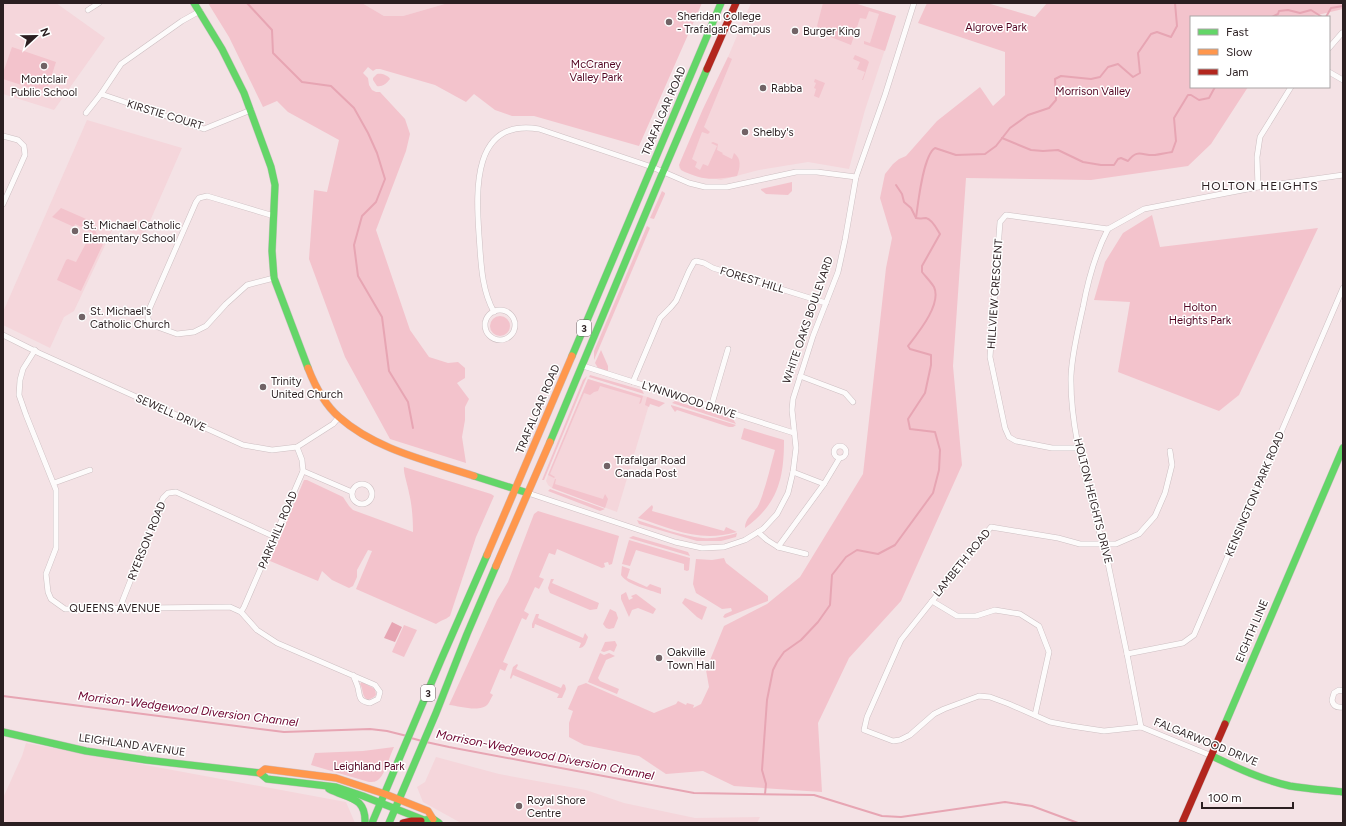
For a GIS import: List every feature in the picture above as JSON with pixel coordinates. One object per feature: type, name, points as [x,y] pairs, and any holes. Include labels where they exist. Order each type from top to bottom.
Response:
[{"type":"main road","name":"WHITE OAKS BOULEVARD","points":[[194,3],[222,49],[251,110],[271,167],[274,185],[272,252],[274,278],[314,384],[325,401],[340,417],[362,433],[384,445],[410,455],[528,493]]},
{"type":"main road","name":"TRAFALGAR ROAD","points":[[372,823],[516,489],[721,3]]},
{"type":"main road","name":"3","points":[[389,823],[398,798],[416,760],[470,627],[583,366],[736,3]]},
{"type":"main road","name":"EIGHTH LINE","points":[[1182,823],[1343,448]]},
{"type":"main road","name":"LEIGHLAND AVENUE","points":[[3,732],[86,751],[146,760],[260,773],[267,779],[324,786],[343,790],[424,820]]},
{"type":"main road","name":"FALGARWOOD DRIVE","points":[[1212,756],[1234,766],[1285,784],[1317,790],[1343,792]]},
{"type":"main road","name":"LEIGHLAND AVENUE","points":[[260,773],[265,769],[315,774],[336,778],[398,798],[428,810],[436,821]]},
{"type":"main road","points":[[324,786],[333,792],[353,798],[360,804],[366,817],[365,823]]},
{"type":"main road","points":[[403,823],[424,820],[436,821]]},
{"type":"street","points":[[88,10],[99,3]]},
{"type":"street","name":"WHITE OAKS BOULEVARD","points":[[528,493],[648,534],[689,546],[702,548],[724,547],[745,540],[758,532],[770,521],[783,504],[788,493],[793,472],[796,448],[792,410],[793,399],[813,336],[839,267],[856,177],[885,95],[914,3]]},
{"type":"street","points":[[86,113],[121,64],[182,21],[200,11]]},
{"type":"street","points":[[1330,47],[1342,33]]},
{"type":"street","points":[[1330,73],[1343,80]]},
{"type":"street","points":[[1258,187],[1257,157],[1260,136],[1290,88]]},
{"type":"street","name":"KIRSTIE COURT","points":[[100,94],[204,129],[251,110]]},
{"type":"street","points":[[494,312],[487,298],[480,256],[477,204],[478,187],[483,160],[492,143],[499,136],[516,128],[528,127],[539,129],[664,171],[689,183],[705,187],[727,187],[807,171],[856,177]]},
{"type":"street","points":[[3,136],[18,140],[24,146],[25,155],[3,204]]},
{"type":"street","points":[[1108,229],[1144,209],[1258,187],[1343,174]]},
{"type":"street","points":[[274,216],[206,196],[200,198],[196,202],[148,312],[148,320],[152,325],[177,334],[194,332],[206,326],[226,304],[247,285],[274,278]]},
{"type":"street","name":"HILLVIEW CRESCENT","points":[[1078,448],[1052,448],[1016,441],[1009,437],[1005,428],[990,356],[1000,222],[1006,215],[1108,229]]},
{"type":"street","name":"HOLTON HEIGHTS DRIVE","points":[[1108,229],[1099,248],[1088,281],[1075,342],[1071,375],[1072,404],[1078,448],[1100,534],[1104,544],[1141,727]]},
{"type":"street","name":"FOREST HILL","points":[[633,382],[660,318],[676,301],[689,271],[696,261],[713,268],[826,303]]},
{"type":"street","name":"KENSINGTON PARK ROAD","points":[[1127,654],[1183,643],[1194,635],[1343,288]]},
{"type":"street","points":[[504,311],[513,319],[513,331],[506,339],[496,340],[488,334],[486,330],[486,321],[488,316],[494,312],[504,311]]},
{"type":"street","name":"SEWELL DRIVE","points":[[3,335],[243,445],[272,450],[297,446],[333,424],[340,417]]},
{"type":"street","points":[[711,407],[728,349]]},
{"type":"street","name":"QUEENS AVENUE","points":[[35,350],[23,370],[20,380],[19,395],[56,490],[56,548],[46,574],[48,592],[51,599],[65,609],[230,608],[241,612]]},
{"type":"street","name":"LYNNWOOD DRIVE","points":[[583,366],[794,433]]},
{"type":"street","points":[[800,376],[845,392],[853,402]]},
{"type":"street","points":[[297,446],[302,460],[303,471],[352,492]]},
{"type":"street","name":"LAMBETH ROAD","points":[[864,730],[870,711],[901,640],[991,527],[1058,538],[1080,544],[1116,544],[1139,534],[1155,516],[1165,493],[1172,466],[1170,451]]},
{"type":"street","points":[[778,547],[824,484],[839,459]]},
{"type":"street","points":[[54,483],[90,470]]},
{"type":"street","name":"PARKHILL ROAD","points":[[241,612],[303,471]]},
{"type":"street","points":[[793,472],[824,484]]},
{"type":"street","points":[[363,483],[367,484],[371,489],[372,496],[368,502],[361,504],[355,502],[352,492],[355,486],[363,483]]},
{"type":"street","name":"RYERSON ROAD","points":[[121,609],[122,602],[164,498],[168,493],[176,492],[275,537]]},
{"type":"street","points":[[758,532],[778,547],[806,554]]},
{"type":"street","points":[[932,601],[957,616],[976,616],[995,610],[1020,614],[1040,626],[1049,652],[1035,715]]},
{"type":"street","points":[[241,612],[257,630],[277,643],[353,675],[376,685],[380,692],[378,699],[370,703],[362,700],[359,696],[357,683],[353,675]]},
{"type":"street","points":[[1343,691],[1339,690],[1334,692],[1332,700],[1336,707],[1343,707]]},
{"type":"street","name":"FALGARWOOD DRIVE","points":[[864,730],[893,741],[900,740],[910,735],[934,714],[980,696],[990,697],[1050,722],[1104,732],[1141,727],[1212,756]]},
{"type":"shaded area","name":"Montclair Public School","points":[[3,3],[56,3],[105,38],[54,110],[3,94]]},
{"type":"shaded area","points":[[362,3],[448,3],[403,16],[384,16]]},
{"type":"shaded area","points":[[751,3],[854,3],[896,16],[865,110],[849,169],[808,162],[759,170],[721,180],[684,172],[679,168],[703,109],[728,57]]},
{"type":"shaded area","name":"St. Michael Catholic Elementary School","points":[[87,120],[182,148],[143,237],[114,226],[74,311],[64,317],[50,348],[3,325],[3,312]]},
{"type":"shaded area","points":[[588,379],[651,398],[617,512],[552,488],[546,481]]},
{"type":"shaded area","points":[[392,622],[402,627],[395,642],[384,638]]},
{"type":"shaded area","points":[[26,743],[346,802],[355,823],[3,823],[3,798],[22,756]]},
{"type":"shaded area","points":[[436,757],[499,774],[586,790],[624,803],[695,818],[760,817],[757,823],[461,823],[423,802],[417,787],[425,782]]},
{"type":"green space","name":"McCraney Valley Park","points":[[208,3],[362,3],[384,16],[403,16],[448,3],[702,3],[639,146],[534,116],[512,116],[495,110],[474,94],[466,102],[435,85],[380,69],[373,71],[368,67],[363,73],[368,78],[369,85],[372,90],[380,92],[405,119],[410,134],[406,151],[376,230],[410,330],[429,357],[448,363],[458,362],[465,368],[465,378],[457,383],[469,399],[465,407],[465,420],[462,437],[466,463],[390,439],[345,357],[309,259],[314,190],[327,192],[339,140],[288,112],[277,101],[263,107],[229,37]]},
{"type":"green space","points":[[823,3],[854,3],[896,16],[885,51],[864,44],[864,41],[870,43],[879,14],[869,11],[866,19],[860,18],[851,45],[818,32],[819,29],[817,26]]},
{"type":"green space","name":"Morrison Valley","points":[[927,3],[987,3],[1035,17],[1047,3],[1343,3],[1343,9],[1313,16],[1190,16],[1190,88],[1247,88],[1211,144],[1188,166],[1091,180],[966,178],[953,366],[962,465],[901,601],[849,658],[818,723],[822,792],[734,786],[703,771],[666,774],[639,756],[584,745],[569,737],[569,723],[573,711],[568,709],[578,686],[586,683],[654,713],[676,704],[678,701],[686,705],[687,703],[694,705],[693,708],[701,704],[709,687],[706,670],[724,626],[767,604],[800,577],[863,474],[886,268],[892,238],[880,198],[885,174],[893,164],[906,156],[937,121],[980,87],[993,106],[1005,95],[1005,52],[918,23]]},
{"type":"green space","points":[[12,47],[56,62],[46,93],[3,79],[3,73]]},
{"type":"green space","points":[[855,55],[869,62],[863,80],[865,72],[857,69],[860,62],[853,59]]},
{"type":"green space","points":[[728,57],[732,59],[704,127],[710,132],[708,134],[702,132],[692,159],[697,162],[695,167],[700,170],[703,164],[708,166],[717,146],[711,143],[713,142],[718,144],[717,150],[723,153],[722,154],[732,159],[734,153],[737,155],[740,164],[739,170],[737,176],[715,179],[702,178],[681,170],[679,165],[703,109]]},
{"type":"green space","points":[[377,74],[388,76],[390,79],[384,85],[377,86],[373,78]]},
{"type":"green space","points":[[815,79],[825,83],[819,98],[814,96],[816,89],[814,88],[816,83],[814,82]]},
{"type":"green space","points":[[792,182],[792,191],[788,195],[766,194],[761,190],[761,189]]},
{"type":"green space","points":[[662,191],[665,194],[654,219],[650,218]]},
{"type":"green space","points":[[61,208],[93,222],[98,239],[103,244],[81,291],[57,280],[66,260],[68,259],[76,262],[92,232],[75,224],[74,227],[52,217]]},
{"type":"green space","name":"Holton Heights Park","points":[[1152,215],[1160,247],[1318,228],[1239,395],[1219,411],[1118,372],[1130,302],[1094,300],[1105,262],[1123,233]]},
{"type":"green space","points":[[647,226],[650,228],[594,360],[594,351]]},
{"type":"green space","points":[[500,316],[507,319],[510,326],[507,333],[500,336],[493,333],[490,326],[493,319]]},
{"type":"green space","points":[[601,350],[608,366],[608,371],[598,368],[595,363]]},
{"type":"green space","points":[[590,375],[642,390],[644,394],[589,377]]},
{"type":"green space","points":[[587,376],[544,480],[542,480],[583,380]]},
{"type":"green space","points":[[588,379],[643,396],[641,403],[639,404],[641,398],[600,386],[598,391],[590,395],[584,393],[550,474],[555,477],[554,478],[548,475]]},
{"type":"green space","points":[[647,397],[665,403],[659,407],[650,404],[649,407],[645,405]]},
{"type":"green space","points":[[675,401],[733,419],[736,424],[672,403]]},
{"type":"green space","points":[[671,405],[736,425],[729,427],[677,410],[675,412]]},
{"type":"green space","points":[[744,428],[784,440],[783,467],[777,490],[765,510],[745,528],[748,518],[759,504],[775,450],[741,439]]},
{"type":"green space","points":[[404,467],[494,496],[476,537],[450,616],[436,624],[356,589],[372,551],[368,550],[357,570],[357,577],[353,586],[349,588],[332,580],[322,571],[318,581],[270,561],[304,480],[343,497],[353,510],[413,532],[412,507]]},
{"type":"green space","points":[[555,479],[555,484],[603,499],[605,494],[608,499],[605,508],[552,488]]},
{"type":"green space","points":[[550,489],[605,509],[600,511],[548,491]]},
{"type":"green space","points":[[652,505],[652,511],[724,531],[726,527],[737,532],[710,536],[698,535],[675,530],[638,518]]},
{"type":"green space","points":[[538,511],[619,536],[612,564],[609,565],[608,562],[604,563],[605,567],[602,568],[557,549],[555,555],[549,553],[539,577],[544,579],[539,589],[535,587],[524,611],[529,614],[526,620],[522,618],[503,662],[508,664],[505,671],[500,669],[490,693],[493,695],[488,704],[484,707],[475,709],[449,705],[497,600],[508,582],[534,514]]},
{"type":"green space","points":[[637,520],[670,531],[695,537],[712,538],[737,533],[736,537],[721,541],[697,541],[639,524]]},
{"type":"green space","points":[[633,536],[688,552],[690,556],[629,538]]},
{"type":"green space","points":[[629,540],[690,558],[689,570],[684,570],[684,564],[636,550],[630,566],[622,564]]},
{"type":"green space","points":[[724,558],[726,563],[768,596],[768,601],[725,618],[723,617],[725,614],[732,611],[731,608],[722,609],[696,593],[693,584],[696,559],[712,560]]},
{"type":"green space","points":[[622,566],[630,569],[627,578],[647,587],[650,584],[661,588],[661,594],[628,582],[621,575]]},
{"type":"green space","points":[[551,579],[554,579],[552,583],[599,603],[597,609],[590,610],[550,593],[548,588]]},
{"type":"green space","points":[[626,592],[629,600],[633,598],[631,596],[636,594],[656,609],[653,614],[638,608],[632,610],[629,617],[621,599],[621,595]]},
{"type":"green space","points":[[685,598],[707,607],[702,620],[682,603]]},
{"type":"green space","points":[[610,609],[616,612],[618,618],[614,628],[609,629],[603,624]]},
{"type":"green space","points":[[536,614],[539,614],[538,618],[583,638],[585,633],[588,637],[583,647],[579,648],[581,643],[535,624],[534,628],[532,628]]},
{"type":"green space","points":[[404,625],[417,630],[404,657],[392,652]]},
{"type":"green space","points":[[615,641],[617,645],[614,652],[610,650],[604,652],[601,651],[605,642]]},
{"type":"green space","points":[[600,653],[604,655],[609,653],[615,656],[606,660],[598,678],[600,681],[619,689],[617,694],[588,682]]},
{"type":"green space","points":[[517,664],[516,669],[561,688],[563,684],[565,685],[566,689],[562,698],[557,698],[559,694],[513,675],[511,679],[513,667]]},
{"type":"green space","points":[[362,682],[375,689],[376,695],[374,697],[368,700],[364,697],[360,684]]},
{"type":"green space","name":"Leighland Park","points":[[394,747],[381,777],[374,782],[369,782],[311,765],[315,753],[363,751]]},
{"type":"waterway","points":[[247,3],[272,30],[273,53],[302,82],[331,86],[354,108],[377,153],[385,179],[376,202],[362,216],[354,245],[358,276],[382,317],[389,371],[408,402],[413,428]]},
{"type":"waterway","points":[[765,794],[766,784],[762,770],[767,700],[773,670],[777,662],[784,652],[801,640],[818,622],[830,605],[832,575],[846,557],[857,550],[878,554],[895,545],[933,493],[939,470],[940,450],[935,432],[910,429],[908,419],[925,393],[931,365],[931,355],[910,349],[908,346],[928,318],[935,302],[936,294],[934,287],[922,272],[922,266],[940,234],[930,220],[926,218],[916,218],[924,170],[931,152],[935,148],[956,155],[985,154],[996,146],[1010,128],[1028,115],[1049,108],[1056,100],[1055,79],[1061,76],[1091,79],[1100,77],[1108,67],[1118,64],[1133,77],[1140,73],[1138,53],[1151,34],[1157,32],[1171,37],[1177,26],[1175,3]]},
{"type":"waterway","points":[[1327,16],[1331,8],[1343,6]]},
{"type":"waterway","points":[[1274,16],[1278,14],[1279,11],[1288,10],[1300,13],[1311,10],[1320,16]]},
{"type":"waterway","points":[[1002,138],[1031,150],[1058,150],[1083,162],[1101,165],[1114,165],[1118,159],[1121,158],[1128,161],[1131,157],[1138,154],[1155,155],[1172,152],[1176,141],[1174,118],[1188,95],[1191,95],[1199,100],[1209,98],[1214,88]]},
{"type":"waterway","points":[[896,185],[902,194],[904,202],[911,208],[916,218]]},
{"type":"waterway","name":"Morrison-Wedgewood Diversion Channel","points":[[3,696],[284,732],[370,729],[407,736]]},
{"type":"waterway","name":"Morrison-Wedgewood Diversion Channel","points":[[411,738],[422,741]]},
{"type":"waterway","name":"Morrison-Wedgewood Diversion Channel","points":[[426,742],[694,793],[814,795],[882,816],[901,817],[1005,802],[1032,806],[1078,823]]},
{"type":"traffic: fast","points":[[194,3],[222,49],[244,93],[271,167],[275,185],[272,251],[274,278],[308,368]]},
{"type":"traffic: fast","points":[[572,356],[721,3]]},
{"type":"traffic: fast","points":[[550,442],[707,69]]},
{"type":"traffic: fast","points":[[1225,724],[1343,448]]},
{"type":"traffic: fast","points":[[474,476],[528,493]]},
{"type":"traffic: fast","points":[[372,823],[487,555]]},
{"type":"traffic: fast","points":[[389,823],[496,566]]},
{"type":"traffic: fast","points":[[3,732],[86,751],[146,760],[260,773],[267,779],[336,787],[424,820],[433,819],[439,823]]},
{"type":"traffic: fast","points":[[1212,756],[1250,773],[1290,786],[1343,792]]},
{"type":"traffic: fast","points":[[329,789],[349,797],[359,803],[365,814],[365,823]]},
{"type":"traffic: slow","points":[[487,555],[572,356]]},
{"type":"traffic: slow","points":[[308,368],[324,401],[339,417],[369,438],[404,453],[474,476]]},
{"type":"traffic: slow","points":[[496,566],[550,442]]},
{"type":"traffic: slow","points":[[260,773],[265,769],[336,778],[385,794],[428,811],[433,819]]},
{"type":"traffic: jam","points":[[707,69],[736,3]]},
{"type":"traffic: jam","points":[[1182,823],[1225,724]]},
{"type":"traffic: jam","points":[[403,823],[421,821]]},
{"type":"place","name":"Sheridan College - Trafalgar Campus","points":[[669,22]]},
{"type":"place","name":"Burger King","points":[[795,31]]},
{"type":"place","name":"Montclair Public School","points":[[44,66]]},
{"type":"place","name":"Rabba","points":[[763,88]]},
{"type":"place","name":"Shelby's","points":[[745,132]]},
{"type":"place","name":"St. Michael Catholic Elementary School","points":[[75,231]]},
{"type":"place","name":"St. Michael's Catholic Church","points":[[82,317]]},
{"type":"place","name":"Trinity United Church","points":[[263,387]]},
{"type":"place","name":"Trafalgar Road Canada Post","points":[[607,466]]},
{"type":"place","name":"Oakville Town Hall","points":[[659,658]]},
{"type":"place","name":"Royal Shore Centre","points":[[519,806]]},
{"type":"district","name":"HOLTON HEIGHTS","points":[[1260,186]]},
{"type":"park label","name":"Algrove Park","points":[[996,27]]}]
